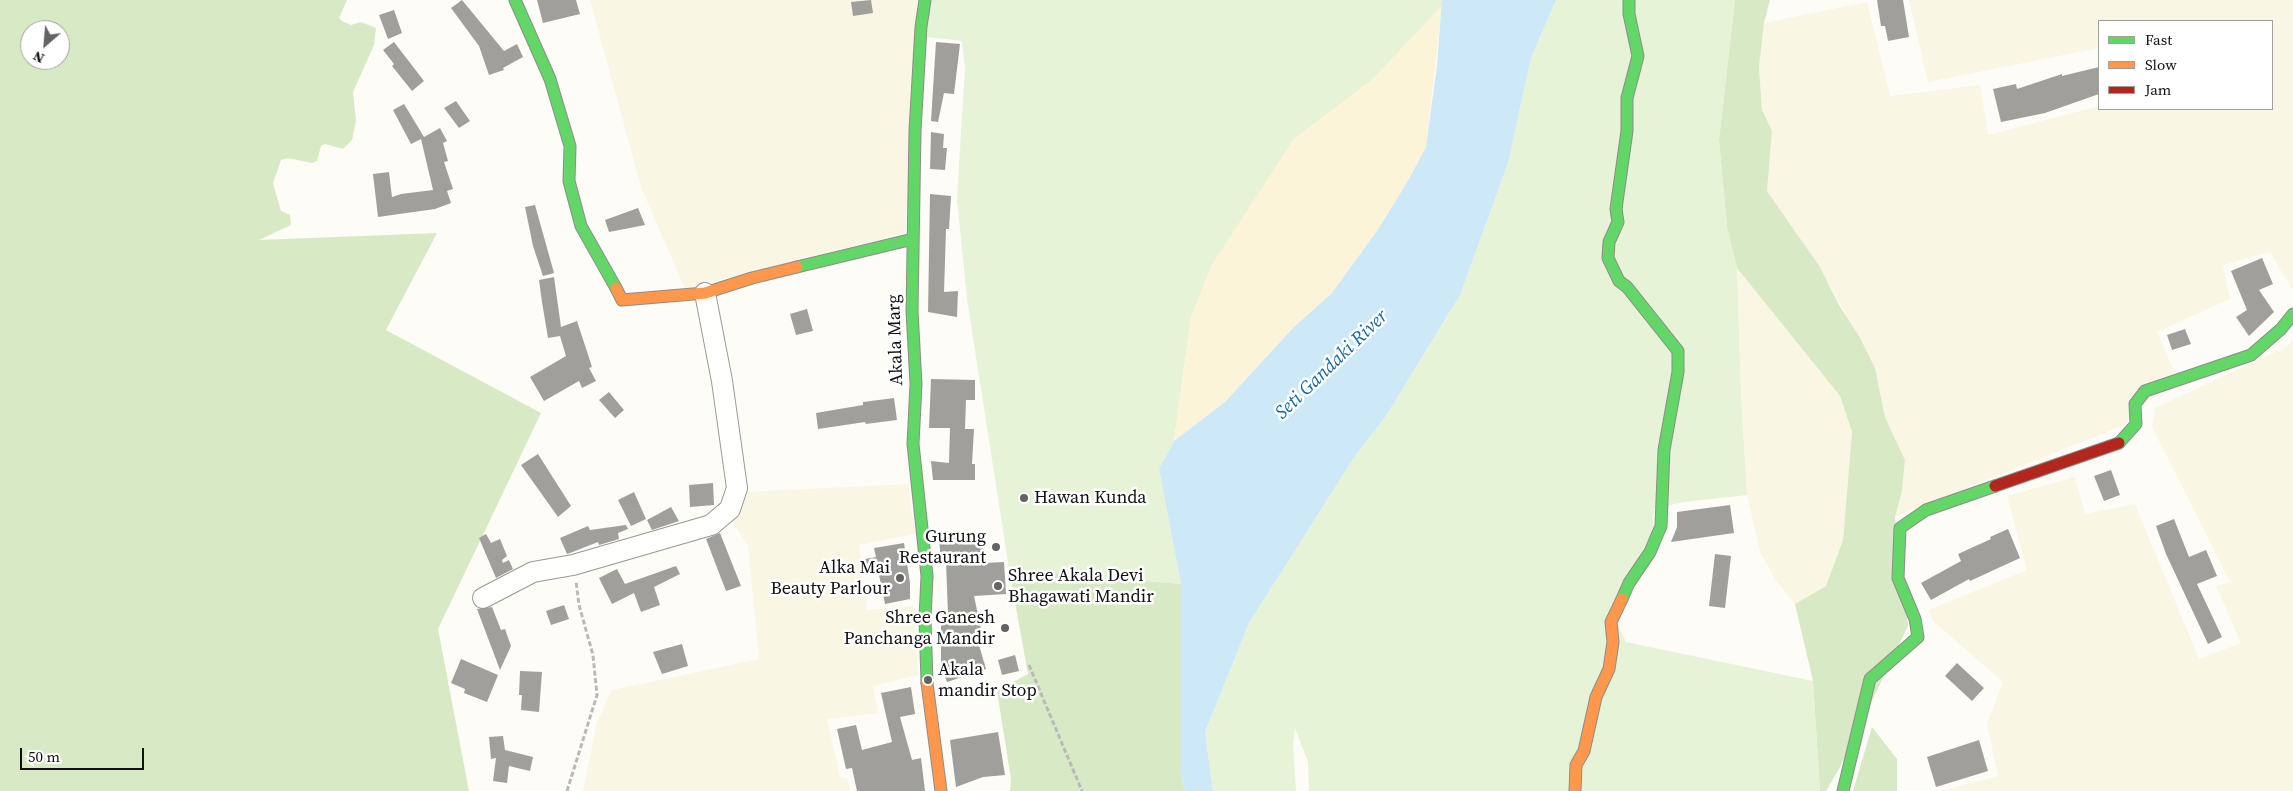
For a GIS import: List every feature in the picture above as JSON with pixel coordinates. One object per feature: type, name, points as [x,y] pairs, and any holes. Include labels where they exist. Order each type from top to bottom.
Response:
[{"type":"street","points":[[515,0],[550,79],[570,146],[569,181],[581,226],[622,300],[705,294],[752,278],[913,239]]},
{"type":"street","name":"Akala Marg","points":[[925,0],[921,27],[915,131],[912,310],[916,384],[913,444],[928,576],[925,618],[926,678],[942,791]]},
{"type":"street","points":[[1573,788],[1576,764],[1584,751],[1596,697],[1609,669],[1613,642],[1611,622],[1629,583],[1650,552],[1661,526],[1664,450],[1678,372],[1678,351],[1627,287],[1619,281],[1612,270],[1608,258],[1609,242],[1618,222],[1616,209],[1627,131],[1627,98],[1638,56],[1628,0]]},
{"type":"street","points":[[484,598],[533,572],[573,565],[711,525],[730,509],[737,488],[722,381],[705,294]]},
{"type":"street","points":[[1843,791],[1870,679],[1918,637],[1915,619],[1905,599],[1898,578],[1900,528],[1926,510],[2118,444],[2136,424],[2135,404],[2145,391],[2251,354],[2282,329],[2293,314]]},
{"type":"path","points":[[568,791],[597,695],[593,655],[579,605],[573,565]]},
{"type":"path","points":[[1029,666],[1082,791]]},
{"type":"shaded area","points":[[590,0],[919,0],[905,233],[685,289],[641,187]]},
{"type":"shaded area","points":[[1909,0],[2293,0],[2293,291],[2270,252],[2223,265],[2230,299],[2157,332],[2175,373],[2124,425],[1895,517],[1902,491],[1905,460],[1885,417],[1875,368],[1820,267],[1767,191],[1772,131],[1762,110],[1759,67],[1764,23],[1867,2],[1890,96],[1980,85],[1988,135],[2098,106],[2098,110],[2273,110],[2273,20],[2098,20],[2098,48],[1928,82]]},
{"type":"shaded area","points":[[1737,268],[1840,396],[1852,432],[1843,540],[1826,586],[1795,604],[1776,581],[1760,552],[1747,495],[1741,394]]},
{"type":"shaded area","points":[[2293,340],[2293,791],[1940,791],[1998,776],[1987,724],[2003,682],[1934,622],[1928,610],[2027,570],[2007,496],[2075,477],[2085,514],[2135,504],[2199,659],[2241,643],[2216,586],[2230,582],[2152,427],[2155,408],[2288,346]]},
{"type":"shaded area","points":[[908,484],[915,534],[859,545],[867,610],[914,606],[918,675],[873,686],[878,713],[827,719],[840,777],[847,779],[850,791],[583,791],[597,722],[612,690],[759,659],[748,546],[730,518],[744,492]]},
{"type":"green space","points":[[0,0],[347,0],[339,18],[342,21],[351,25],[361,22],[376,28],[374,45],[353,92],[356,120],[352,140],[343,149],[325,144],[321,146],[317,161],[312,163],[288,158],[281,160],[273,183],[281,211],[290,215],[291,225],[259,240],[437,233],[386,330],[541,413],[438,629],[469,791],[0,791]]},
{"type":"green space","points":[[931,0],[1442,0],[1442,6],[1372,80],[1293,140],[1191,317],[1174,441],[1159,469],[1181,584],[1009,569],[967,299],[957,199],[965,68],[962,41],[927,37]]},
{"type":"green space","points":[[1556,0],[1735,0],[1719,140],[1727,227],[1737,268],[1741,394],[1747,495],[1684,502],[1654,508],[1652,533],[1610,608],[1626,642],[1813,681],[1820,791],[1309,791],[1308,762],[1295,728],[1293,745],[1296,791],[1213,791],[1205,732],[1249,623],[1355,456],[1386,416],[1460,295],[1508,163],[1531,58]]},
{"type":"green space","points":[[1735,0],[1770,0],[1764,23],[1759,67],[1762,110],[1772,131],[1767,191],[1820,267],[1839,305],[1859,336],[1875,368],[1885,417],[1905,460],[1902,491],[1895,517],[1908,626],[1839,769],[1826,791],[1820,791],[1813,681],[1795,604],[1826,586],[1843,540],[1852,432],[1840,396],[1737,268],[1727,227],[1719,140]]},
{"type":"green space","points":[[1009,569],[1181,584],[1181,775],[1185,791],[1010,791],[1011,779],[997,691],[1028,674]]},
{"type":"green space","points":[[1872,727],[1897,759],[1897,791],[1853,791]]},
{"type":"sand","points":[[1442,6],[1426,147],[1379,228],[1332,293],[1293,328],[1225,402],[1174,441],[1191,317],[1211,266],[1293,140],[1372,80]]},
{"type":"water","name":"Seti Gandaki River","points":[[1442,0],[1556,0],[1531,58],[1508,163],[1460,295],[1386,416],[1355,456],[1249,623],[1205,732],[1213,791],[1185,791],[1181,775],[1181,584],[1159,469],[1174,441],[1225,402],[1293,328],[1332,293],[1379,228],[1409,179],[1426,147],[1437,65]]},
{"type":"building","points":[[462,0],[504,51],[517,44],[523,57],[503,68],[504,70],[489,75],[479,46],[451,8]]},
{"type":"building","points":[[537,0],[576,0],[580,14],[543,23]]},
{"type":"building","points":[[871,0],[873,13],[853,16],[851,2]]},
{"type":"building","points":[[1877,0],[1903,0],[1909,37],[1888,41],[1885,26],[1881,26]]},
{"type":"building","points":[[394,10],[402,33],[388,39],[379,15]]},
{"type":"building","points":[[394,42],[424,81],[412,91],[392,66],[394,64],[383,50]]},
{"type":"building","points":[[936,42],[960,44],[954,94],[944,93],[938,122],[931,121]]},
{"type":"building","points":[[2098,67],[2098,94],[2045,113],[2001,122],[1993,89],[2016,84],[2017,89],[2062,74],[2062,76]]},
{"type":"building","points":[[456,101],[470,121],[459,128],[444,108]]},
{"type":"building","points":[[404,104],[424,137],[440,128],[447,141],[443,143],[448,161],[444,162],[453,189],[447,191],[451,203],[435,209],[378,217],[373,174],[389,172],[392,197],[433,190],[421,139],[411,144],[393,110]]},
{"type":"building","points":[[931,132],[944,134],[943,148],[947,148],[945,170],[930,169]]},
{"type":"building","points":[[930,194],[951,196],[949,229],[946,229],[944,292],[958,291],[957,317],[928,312]]},
{"type":"building","points":[[535,205],[554,273],[543,276],[533,246],[525,207]]},
{"type":"building","points":[[638,208],[645,225],[609,232],[605,220]]},
{"type":"building","points":[[2262,258],[2273,284],[2259,290],[2274,312],[2249,336],[2236,317],[2247,310],[2231,271]]},
{"type":"building","points":[[554,277],[561,327],[577,321],[592,367],[589,368],[596,381],[582,388],[579,381],[544,401],[530,377],[566,356],[560,336],[548,338],[542,302],[539,280]]},
{"type":"building","points":[[807,309],[813,331],[796,335],[790,314]]},
{"type":"building","points":[[2185,329],[2191,344],[2172,350],[2167,335]]},
{"type":"building","points":[[931,379],[975,380],[975,400],[966,400],[965,429],[974,429],[972,464],[975,464],[975,480],[933,480],[931,461],[949,463],[950,428],[929,428]]},
{"type":"building","points":[[609,392],[624,410],[615,418],[599,400]]},
{"type":"building","points":[[894,398],[897,420],[866,424],[865,422],[818,429],[816,413],[863,405],[863,402]]},
{"type":"building","points":[[538,454],[571,506],[558,517],[521,465]]},
{"type":"building","points":[[2111,470],[2120,495],[2104,501],[2094,476]]},
{"type":"building","points":[[713,483],[714,505],[690,507],[689,485]]},
{"type":"building","points":[[634,492],[646,519],[631,526],[618,500]]},
{"type":"building","points":[[1730,505],[1734,533],[1671,542],[1677,527],[1677,512]]},
{"type":"building","points":[[671,507],[679,521],[652,530],[647,520]]},
{"type":"building","points":[[2174,519],[2189,557],[2206,550],[2217,576],[2197,584],[2222,637],[2208,644],[2166,554],[2156,526]]},
{"type":"building","points":[[626,525],[628,529],[618,533],[619,539],[599,545],[598,542],[567,554],[560,538],[588,526],[590,530]]},
{"type":"building","points":[[2008,529],[2020,558],[1970,581],[1969,579],[1931,600],[1921,583],[1961,561],[1958,554]]},
{"type":"building","points":[[720,533],[741,586],[726,591],[706,539]]},
{"type":"building","points":[[980,533],[985,563],[1004,562],[1006,594],[974,596],[981,629],[975,631],[986,669],[947,682],[941,666],[941,616],[948,614],[946,562],[941,563],[939,537]]},
{"type":"building","points":[[486,534],[491,543],[500,539],[507,556],[502,560],[503,563],[509,560],[513,569],[496,578],[479,538]]},
{"type":"building","points":[[904,543],[910,583],[910,599],[885,604],[878,570],[867,571],[865,559],[876,557],[874,548]]},
{"type":"building","points":[[1715,554],[1731,556],[1725,608],[1709,606]]},
{"type":"building","points":[[676,566],[680,574],[654,587],[660,605],[641,612],[634,593],[612,604],[599,578],[617,569],[625,584]]},
{"type":"building","points":[[564,605],[569,619],[551,625],[546,611]]},
{"type":"building","points":[[492,607],[501,630],[505,629],[511,646],[500,670],[477,609]]},
{"type":"building","points":[[682,644],[688,666],[662,674],[653,652]]},
{"type":"building","points":[[1015,655],[1019,671],[1002,675],[998,660]]},
{"type":"building","points":[[461,659],[498,675],[487,702],[464,693],[465,689],[451,683]]},
{"type":"building","points":[[1957,663],[1984,688],[1972,701],[1945,676]]},
{"type":"building","points":[[520,671],[542,672],[539,712],[521,710],[522,695],[519,695]]},
{"type":"building","points":[[911,687],[915,714],[900,717],[912,760],[921,758],[925,791],[857,791],[852,768],[846,769],[837,729],[856,725],[862,750],[892,742],[881,693]]},
{"type":"building","points":[[998,732],[1005,775],[983,777],[956,787],[950,740]]},
{"type":"building","points":[[503,736],[505,750],[533,757],[530,771],[509,766],[507,783],[493,781],[496,758],[491,759],[489,737]]},
{"type":"building","points":[[1979,740],[1988,771],[1936,787],[1927,757]]},
{"type":"traffic: fast","points":[[515,0],[550,79],[570,146],[569,181],[581,226],[616,288]]},
{"type":"traffic: fast","points":[[925,0],[921,27],[915,131],[912,311],[916,384],[913,444],[927,576],[925,618],[927,683]]},
{"type":"traffic: fast","points":[[1622,599],[1629,583],[1650,552],[1661,526],[1664,450],[1678,372],[1678,351],[1627,287],[1619,281],[1608,258],[1609,242],[1618,222],[1616,209],[1627,131],[1627,98],[1638,56],[1629,14],[1629,0]]},
{"type":"traffic: fast","points":[[797,267],[913,239]]},
{"type":"traffic: fast","points":[[2119,443],[2136,424],[2135,404],[2145,391],[2251,355],[2281,329],[2293,314]]},
{"type":"traffic: fast","points":[[1843,791],[1870,679],[1918,637],[1915,619],[1898,578],[1900,528],[1926,510],[1995,486]]},
{"type":"traffic: slow","points":[[616,288],[622,300],[705,293],[752,278],[797,267]]},
{"type":"traffic: slow","points":[[1575,791],[1576,765],[1584,751],[1596,697],[1609,669],[1613,642],[1611,622],[1622,599]]},
{"type":"traffic: slow","points":[[927,683],[941,791]]},
{"type":"traffic: jam","points":[[1995,486],[2119,443]]},
{"type":"place","name":"Hawan Kunda","points":[[1024,498]]},
{"type":"place","name":"Gurung Restaurant","points":[[996,547]]},
{"type":"place","name":"Alka Mai Beauty Parlour","points":[[900,578]]},
{"type":"place","name":"Shree Akala Devi Bhagawati Mandir","points":[[998,586]]},
{"type":"place","name":"Shree Ganesh Panchanga Mandir","points":[[1005,628]]},
{"type":"place","name":"Akala mandir Stop","points":[[928,680]]}]
